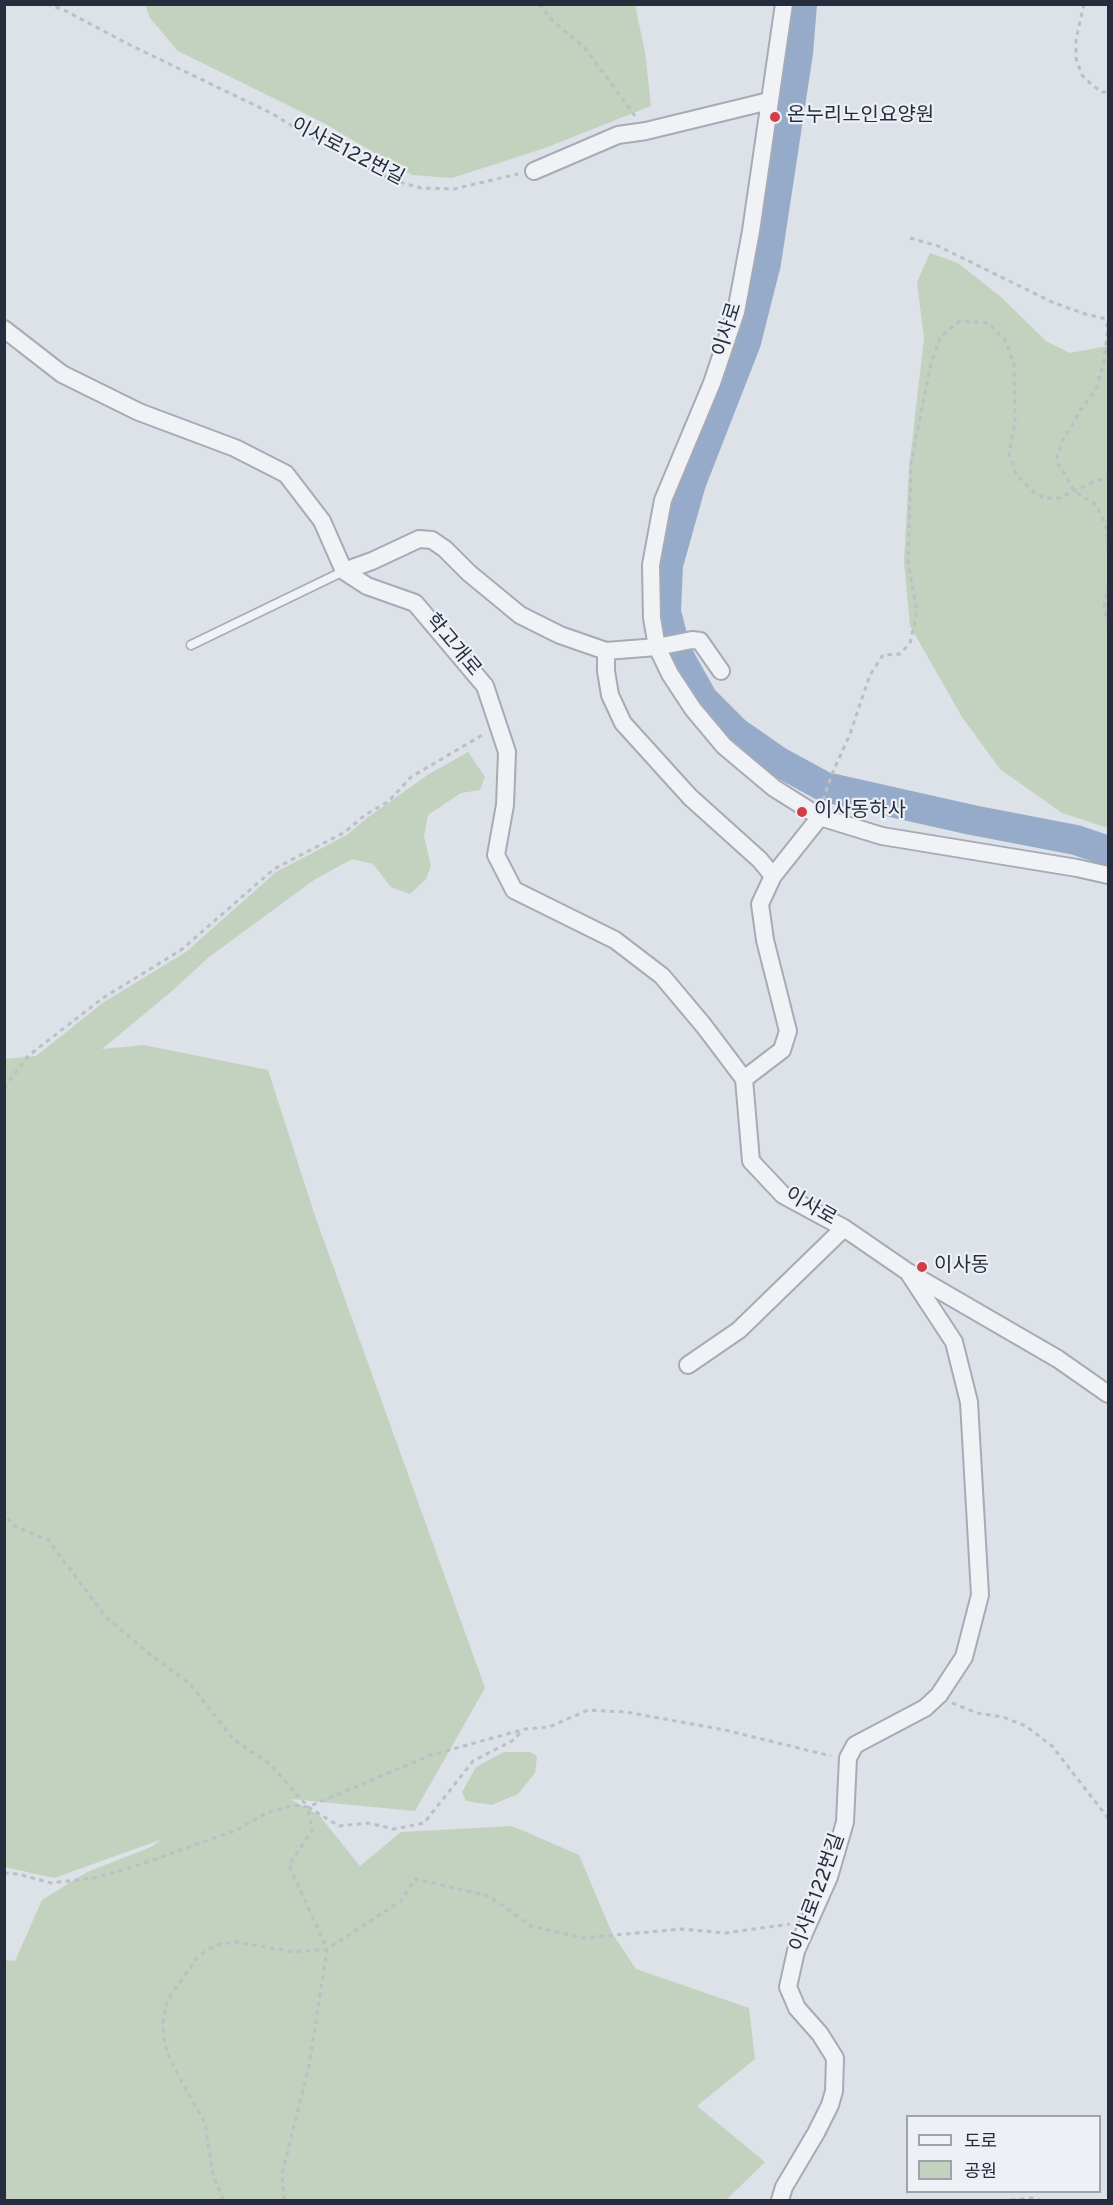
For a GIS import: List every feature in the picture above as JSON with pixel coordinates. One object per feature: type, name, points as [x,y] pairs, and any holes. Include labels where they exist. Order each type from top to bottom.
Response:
[{"type":"street","name":"이사로","points":[[784,4],[751,231],[736,312],[712,383],[663,500],[651,564],[652,618],[670,674],[693,709],[724,746],[774,788],[821,810],[882,836],[1108,875]]},
{"type":"street","points":[[534,171],[618,135],[646,131],[769,101]]},
{"type":"street","points":[[4,329],[62,374],[139,412],[235,448],[286,474],[322,521],[344,571],[419,539],[432,540],[520,615],[560,635],[606,651],[660,647],[692,640],[700,641],[721,671]]},
{"type":"street","name":"학고개로","points":[[344,571],[367,586],[415,603],[485,686],[507,752],[505,805],[496,855],[514,890],[615,940],[662,976],[744,1079]]},
{"type":"street","points":[[606,651],[606,671],[610,695],[623,723],[690,797],[760,860],[773,876]]},
{"type":"street","points":[[744,1079],[782,1050],[789,1031],[765,940],[760,904],[773,876],[821,810]]},
{"type":"street","name":"이사로","points":[[744,1079],[751,1161],[783,1196],[844,1228],[908,1272],[1058,1359],[1108,1394]]},
{"type":"street","points":[[688,1365],[739,1330],[844,1228]]},
{"type":"street","points":[[848,1758],[855,1745],[925,1708],[939,1695],[964,1657],[980,1595],[969,1402],[954,1342],[908,1272]]},
{"type":"street","name":"이사로122번길","points":[[780,2200],[784,2187],[830,2106],[834,2091],[835,2058],[820,2034],[797,2008],[788,1987],[796,1951],[829,1877],[845,1822],[848,1758]]},
{"type":"lane","points":[[191,645],[344,571]]},
{"type":"path","name":"이사로122번길","points":[[47,4],[64,10],[132,46],[271,113],[336,152],[392,180],[421,188],[454,189],[534,171]]},
{"type":"path","points":[[539,4],[555,23],[585,48],[646,131]]},
{"type":"path","points":[[1084,4],[1076,39],[1076,59],[1082,75],[1102,92],[1108,93]]},
{"type":"path","points":[[910,238],[938,246],[1052,303],[1103,318],[1108,327],[1104,362],[1096,389],[1063,439],[1056,460],[1075,492],[1097,505],[1106,528],[1108,546]]},
{"type":"path","points":[[821,810],[832,774],[850,734],[870,675],[883,655],[900,654],[910,643],[918,612],[908,562],[911,464],[931,363],[941,336],[960,321],[988,323],[1005,340],[1014,364],[1015,423],[1010,453],[1016,474],[1032,491],[1044,498],[1059,498],[1108,477]]},
{"type":"path","points":[[1108,585],[1104,607],[1108,624]]},
{"type":"path","points":[[4,1088],[28,1056],[103,998],[181,950],[274,869],[345,832],[365,814],[389,801],[411,777],[498,725]]},
{"type":"path","points":[[4,1510],[12,1525],[48,1540],[105,1616],[190,1685],[234,1740],[270,1764],[308,1808],[312,1831],[289,1865],[327,1949],[309,2066],[282,2174],[284,2200]]},
{"type":"path","points":[[939,1695],[977,1713],[1003,1718],[1026,1726],[1052,1746],[1108,1818]]},
{"type":"path","points":[[308,1808],[431,1755],[525,1729],[549,1727],[588,1710],[626,1712],[725,1730],[848,1758]]},
{"type":"path","points":[[4,1873],[18,1874],[51,1883],[95,1878],[237,1830],[266,1813],[294,1805],[308,1808],[339,1826],[368,1823],[394,1829],[424,1823],[473,1761],[512,1741],[525,1729]]},
{"type":"path","points":[[223,2200],[213,2174],[205,2123],[167,2052],[163,2021],[167,2001],[196,1959],[220,1944],[237,1942],[294,1952],[327,1949],[401,1901],[415,1879],[489,1896],[531,1926],[582,1938],[682,1929],[725,1933],[809,1922]]},
{"type":"path","points":[[1011,2200],[1032,2198],[1040,2200]]},
{"type":"green space","points":[[145,5],[635,5],[645,52],[651,106],[545,148],[452,178],[412,175],[324,123],[178,51],[150,18]]},
{"type":"green space","points":[[930,253],[958,263],[1001,297],[1046,341],[1070,353],[1108,346],[1108,828],[1062,813],[1000,769],[962,717],[910,626],[904,562],[909,469],[924,338],[917,282]]},
{"type":"green space","points":[[468,752],[485,777],[480,790],[461,793],[428,815],[424,836],[431,866],[426,879],[410,894],[391,887],[373,864],[352,859],[314,880],[209,957],[102,1049],[144,1045],[268,1070],[315,1216],[485,1688],[415,1811],[290,1799],[319,1815],[360,1866],[401,1832],[512,1826],[579,1855],[612,1933],[636,1969],[749,2008],[755,2059],[697,2106],[765,2162],[726,2200],[5,2200],[5,1960],[15,1961],[42,1900],[87,1872],[151,1847],[160,1840],[54,1878],[5,1867],[5,1059],[36,1056],[104,1002],[186,952],[276,872],[347,835],[429,774]]},
{"type":"green space","points":[[504,1752],[530,1752],[537,1756],[535,1773],[518,1794],[492,1805],[466,1801],[462,1792],[476,1767]]},
{"type":"waterway","points":[[802,4],[798,53],[766,263],[746,342],[691,483],[668,565],[666,612],[676,651],[703,699],[736,732],[779,762],[825,787],[972,820],[1076,840],[1108,851]]},
{"type":"place","name":"온누리노인요양원","points":[[775,117]]},
{"type":"place","name":"이사동하사","points":[[802,812]]},
{"type":"place","name":"이사동","points":[[922,1267]]}]
